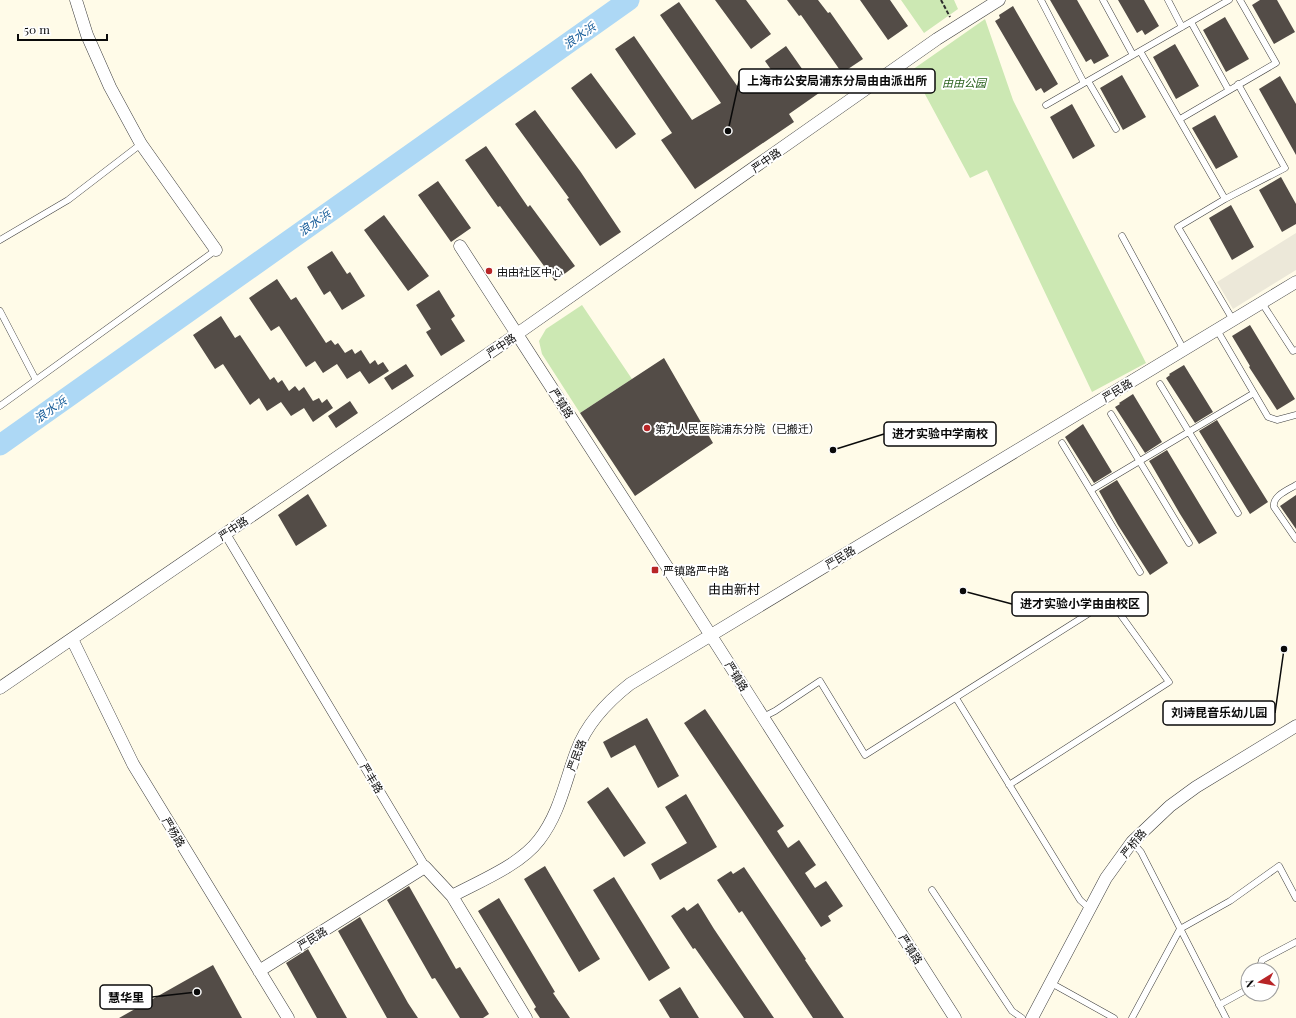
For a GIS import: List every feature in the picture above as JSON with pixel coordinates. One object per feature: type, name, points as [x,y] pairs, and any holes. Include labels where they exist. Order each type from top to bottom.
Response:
[{"type":"street","points":[[76,0],[87,34],[110,86],[141,144],[182,199],[216,250]]},
{"type":"street","name":"严中路","points":[[0,688],[517,334],[956,27],[999,0]]},
{"type":"street","name":"严镇路","points":[[460,246],[712,634],[762,717],[955,1018]]},
{"type":"street","name":"严民路","points":[[452,896],[527,853],[539,840],[558,807],[577,749],[585,733],[597,716],[615,696],[646,673],[1296,282]]},
{"type":"street","name":"严丰路","points":[[225,533],[425,867],[452,896],[526,1018]]},
{"type":"street","name":"严杨路","points":[[72,639],[133,764],[288,1018]]},
{"type":"street","name":"严桥路","points":[[1032,1018],[1106,878],[1132,842],[1146,827],[1170,806],[1196,787],[1296,726]]},
{"type":"street","name":"严民路","points":[[259,971],[425,867]]},
{"type":"lane","points":[[1041,0],[1086,82],[1116,129]]},
{"type":"lane","points":[[1103,0],[1133,55]]},
{"type":"lane","points":[[1168,0],[1182,27]]},
{"type":"lane","points":[[1046,105],[1229,0]]},
{"type":"lane","points":[[1180,118],[1228,89],[1276,63],[1240,0]]},
{"type":"lane","points":[[1191,22],[1228,89]]},
{"type":"lane","points":[[1140,51],[1180,118],[1225,200]]},
{"type":"lane","points":[[1233,320],[1178,227],[1285,168],[1238,84]]},
{"type":"lane","points":[[0,240],[68,200],[141,144]]},
{"type":"lane","points":[[1122,236],[1184,350]]},
{"type":"lane","points":[[0,406],[216,250]]},
{"type":"lane","points":[[1262,303],[1293,352],[1296,350]]},
{"type":"lane","points":[[0,311],[36,380]]},
{"type":"lane","points":[[1217,330],[1270,419],[1277,420],[1296,415]]},
{"type":"lane","points":[[1160,384],[1238,513]]},
{"type":"lane","points":[[1091,490],[1254,394]]},
{"type":"lane","points":[[1111,414],[1189,543]]},
{"type":"lane","points":[[1062,443],[1140,572]]},
{"type":"lane","points":[[1296,485],[1274,502],[1274,507],[1296,539]]},
{"type":"lane","points":[[762,717],[775,711],[820,681],[865,756],[1110,600],[1169,682],[1009,785]]},
{"type":"lane","points":[[956,698],[1080,900],[1090,909]]},
{"type":"lane","points":[[1132,842],[1141,852],[1226,1018]]},
{"type":"lane","points":[[1132,1018],[1180,929],[1230,901],[1279,866],[1296,898]]},
{"type":"lane","points":[[932,890],[1012,1011],[1022,1018]]},
{"type":"lane","points":[[1261,962],[1262,960],[1296,942]]},
{"type":"lane","points":[[1051,983],[1114,1018]]},
{"type":"lane","points":[[1219,1005],[1240,993]]},
{"type":"path","points":[[941,0],[956,27]]},
{"type":"green space","points":[[901,0],[954,0],[958,9],[924,33]]},
{"type":"green space","name":"由由公园","points":[[985,19],[1013,100],[1146,363],[1092,392],[987,170],[970,178],[912,70]]},
{"type":"green space","points":[[582,305],[632,379],[580,413],[542,354],[539,341],[546,329]]},
{"type":"shaded area","points":[[1296,233],[1296,270],[1233,309],[1217,282]]},
{"type":"building","points":[[715,0],[746,0],[771,34],[751,49]]},
{"type":"building","points":[[787,0],[818,0],[828,13],[830,12],[863,59],[842,73],[801,15],[799,16]]},
{"type":"building","points":[[860,0],[890,0],[908,26],[888,40]]},
{"type":"building","points":[[1050,0],[1077,0],[1109,56],[1094,64],[1091,59],[1086,62]]},
{"type":"building","points":[[1118,0],[1144,0],[1159,26],[1145,35],[1142,30],[1137,33]]},
{"type":"building","points":[[1260,0],[1277,0],[1295,32],[1274,44],[1252,5]]},
{"type":"building","points":[[679,2],[740,90],[772,71],[765,61],[786,46],[819,93],[789,114],[794,122],[695,189],[661,140],[672,133],[615,49],[634,36],[692,120],[721,103],[660,15]]},
{"type":"building","points":[[1013,6],[1058,84],[1044,93],[1041,88],[1036,91],[995,21],[1000,18],[999,15]]},
{"type":"building","points":[[1225,17],[1249,59],[1226,72],[1203,30]]},
{"type":"building","points":[[1175,44],[1199,86],[1176,99],[1153,57]]},
{"type":"building","points":[[591,73],[636,134],[616,149],[571,88]]},
{"type":"building","points":[[1122,75],[1146,117],[1123,130],[1100,88]]},
{"type":"building","points":[[1280,76],[1296,104],[1296,155],[1259,89]]},
{"type":"building","points":[[1072,104],[1095,146],[1073,159],[1050,117]]},
{"type":"building","points":[[535,110],[580,171],[621,232],[600,246],[567,199],[569,198],[515,124]]},
{"type":"building","points":[[1215,115],[1238,157],[1216,169],[1192,128]]},
{"type":"building","points":[[486,146],[528,207],[530,205],[575,266],[555,281],[500,206],[498,207],[465,160]]},
{"type":"building","points":[[1281,177],[1296,204],[1296,224],[1282,232],[1259,190]]},
{"type":"building","points":[[438,181],[471,228],[451,242],[418,195]]},
{"type":"building","points":[[1231,205],[1254,247],[1232,260],[1209,218]]},
{"type":"building","points":[[384,215],[429,276],[408,291],[364,230]]},
{"type":"building","points":[[332,251],[347,274],[350,272],[365,296],[342,310],[330,291],[324,295],[307,267]]},
{"type":"building","points":[[277,279],[291,300],[296,297],[326,343],[331,340],[335,345],[338,343],[345,353],[352,349],[355,354],[361,350],[370,364],[375,360],[378,365],[383,362],[389,371],[369,384],[360,371],[347,379],[337,364],[323,373],[315,361],[306,367],[279,326],[271,331],[249,298]]},
{"type":"building","points":[[439,290],[455,316],[451,319],[465,341],[441,356],[426,332],[431,329],[416,305]]},
{"type":"building","points":[[221,316],[235,338],[240,335],[270,380],[274,377],[278,383],[282,380],[289,391],[295,386],[299,391],[304,387],[313,401],[319,398],[322,403],[327,399],[333,408],[313,422],[304,408],[291,416],[281,402],[267,411],[259,398],[250,405],[223,364],[215,369],[193,335]]},
{"type":"building","points":[[1250,325],[1295,399],[1277,410],[1249,367],[1250,366],[1232,336]]},
{"type":"building","name":"第九人民医院浦东分院（已搬迁）","points":[[664,358],[713,443],[635,496],[580,413]]},
{"type":"building","points":[[406,364],[414,376],[392,390],[384,378]]},
{"type":"building","points":[[1184,365],[1213,412],[1195,423],[1166,378],[1170,375],[1169,374]]},
{"type":"building","points":[[1133,394],[1162,442],[1145,453],[1115,407]]},
{"type":"building","points":[[350,401],[358,413],[336,428],[328,416]]},
{"type":"building","points":[[1217,420],[1268,502],[1250,514],[1199,431]]},
{"type":"building","points":[[1083,424],[1112,472],[1094,483],[1065,437]]},
{"type":"building","points":[[1167,450],[1217,533],[1199,544],[1149,461]]},
{"type":"building","points":[[1117,480],[1168,563],[1150,575],[1118,525],[1099,491]]},
{"type":"building","points":[[308,494],[327,526],[296,546],[278,515]]},
{"type":"building","points":[[1296,495],[1296,529],[1280,506]]},
{"type":"building","points":[[705,709],[784,826],[777,831],[788,848],[799,840],[816,865],[805,873],[815,888],[826,881],[843,906],[828,916],[831,921],[821,927],[684,723]]},
{"type":"building","points":[[647,718],[679,776],[658,788],[635,745],[611,758],[603,742]]},
{"type":"building","points":[[608,787],[646,843],[624,857],[587,802]]},
{"type":"building","points":[[686,794],[717,847],[660,880],[651,864],[687,843],[665,807]]},
{"type":"building","points":[[545,866],[600,959],[579,972],[524,879]]},
{"type":"building","points":[[744,867],[844,1018],[813,1018],[742,911],[739,913],[717,880],[731,871],[733,874]]},
{"type":"building","points":[[614,877],[670,968],[649,981],[593,890]]},
{"type":"building","points":[[409,886],[456,969],[460,967],[489,1014],[483,1018],[460,1018],[435,978],[432,979],[387,900]]},
{"type":"building","points":[[499,898],[555,992],[553,993],[570,1018],[540,1018],[534,1009],[536,1007],[478,911]]},
{"type":"building","points":[[698,903],[774,1018],[744,1018],[695,948],[693,949],[671,916],[684,907],[687,911]]},
{"type":"building","points":[[360,917],[408,1003],[418,1018],[387,1018],[338,931]]},
{"type":"building","points":[[308,949],[347,1018],[317,1018],[286,963]]},
{"type":"building","points":[[213,965],[242,1018],[119,1018]]},
{"type":"building","points":[[680,987],[699,1018],[670,1018],[659,1000]]},
{"type":"waterway","name":"浪水浜","points":[[0,445],[629,0]]},
{"type":"place","name":"上海市公安局浦东分局由由派出所","points":[[728,131]]},
{"type":"place","name":"由由社区中心","points":[[489,271]]},
{"type":"place","name":"第九人民医院浦东分院（已搬迁）","points":[[647,428]]},
{"type":"place","name":"进才实验中学南校","points":[[833,450]]},
{"type":"place","name":"严镇路严中路","points":[[655,570]]},
{"type":"place","name":"进才实验小学由由校区","points":[[963,591]]},
{"type":"place","name":"刘诗昆音乐幼儿园","points":[[1284,649]]},
{"type":"place","name":"慧华里","points":[[197,992]]},
{"type":"district","name":"由由新村","points":[[734,588]]}]
